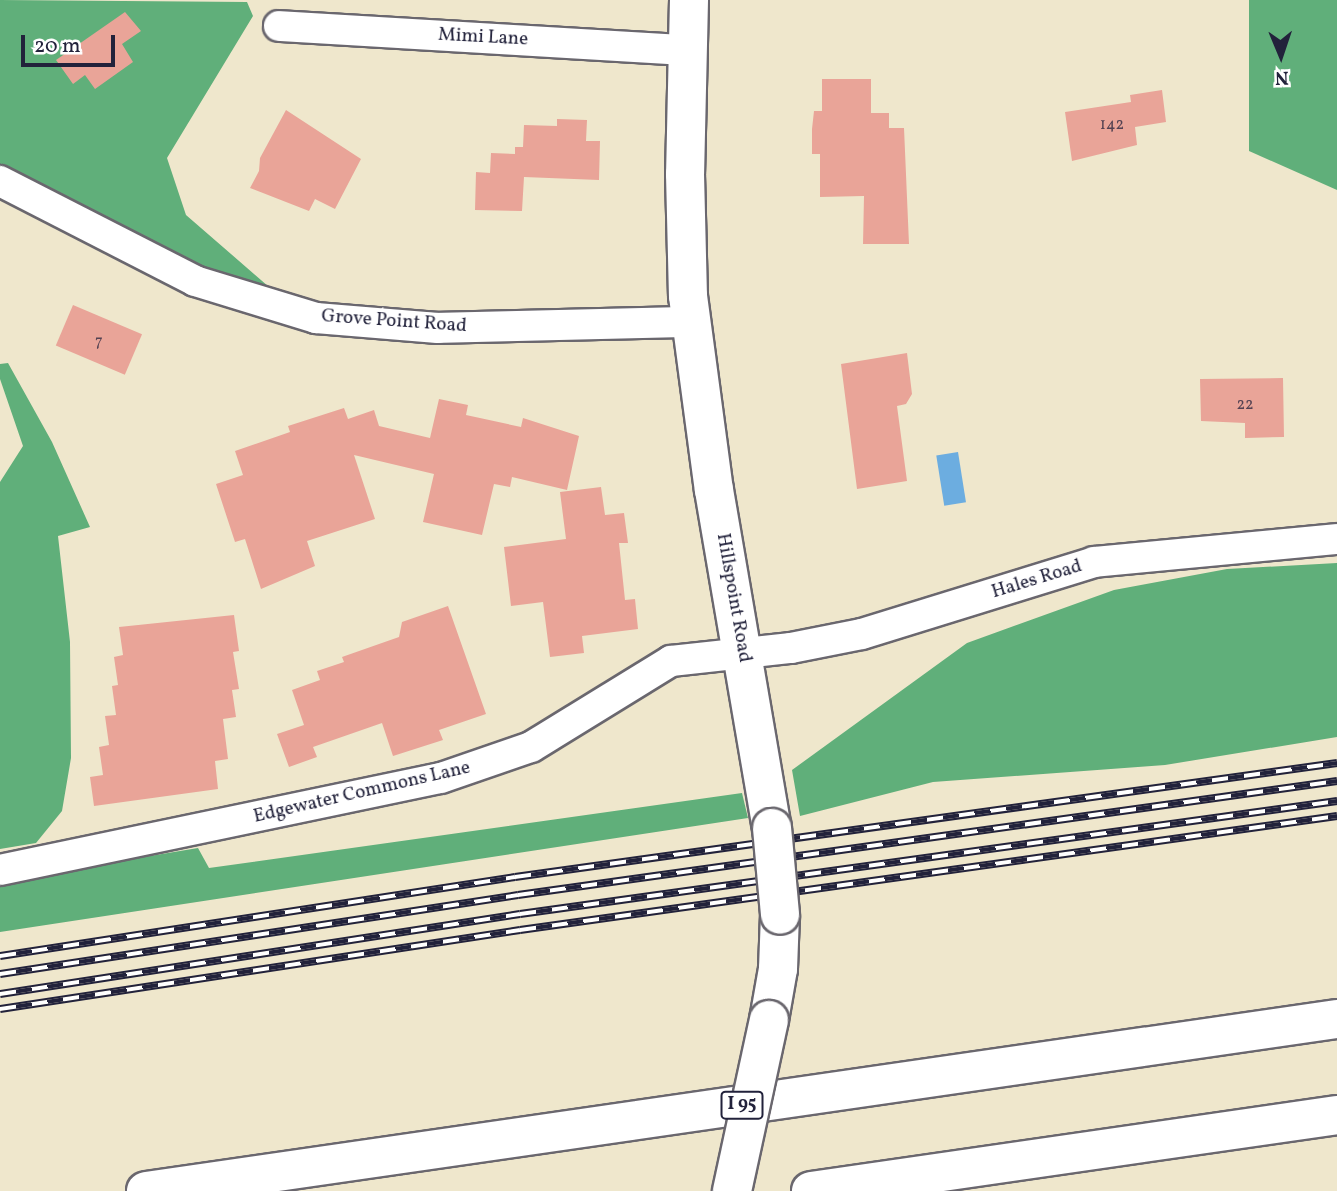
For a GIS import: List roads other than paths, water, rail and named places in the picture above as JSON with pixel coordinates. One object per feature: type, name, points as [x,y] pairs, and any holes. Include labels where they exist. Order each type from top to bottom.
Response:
[{"type":"main road","name":"Hillspoint Road","points":[[689,0],[685,235],[691,322],[772,828],[780,915],[778,969],[732,1191]]},
{"type":"main road","name":"I 95","points":[[146,1191],[1337,1019]]},
{"type":"main road","points":[[811,1191],[1337,1115]]},
{"type":"street","name":"Mimi Lane","points":[[279,26],[687,50]]},
{"type":"street","name":"Grove Point Road","points":[[0,181],[195,281],[316,318],[438,328],[691,322]]},
{"type":"street","name":"Hales Road","points":[[743,654],[862,634],[1094,562],[1337,539]]},
{"type":"street","name":"Edgewater Commons Lane","points":[[0,870],[441,778],[531,747],[653,669],[687,658],[743,654]]},
{"type":"water","points":[[958,452],[966,502],[944,506],[936,455]]},
{"type":"railway","points":[[0,956],[515,877],[1337,763]]},
{"type":"railway","points":[[0,974],[518,895],[1337,781]]},
{"type":"railway","points":[[0,994],[520,914],[1337,801]]},
{"type":"railway","points":[[0,1009],[520,930],[1337,816]]}]
